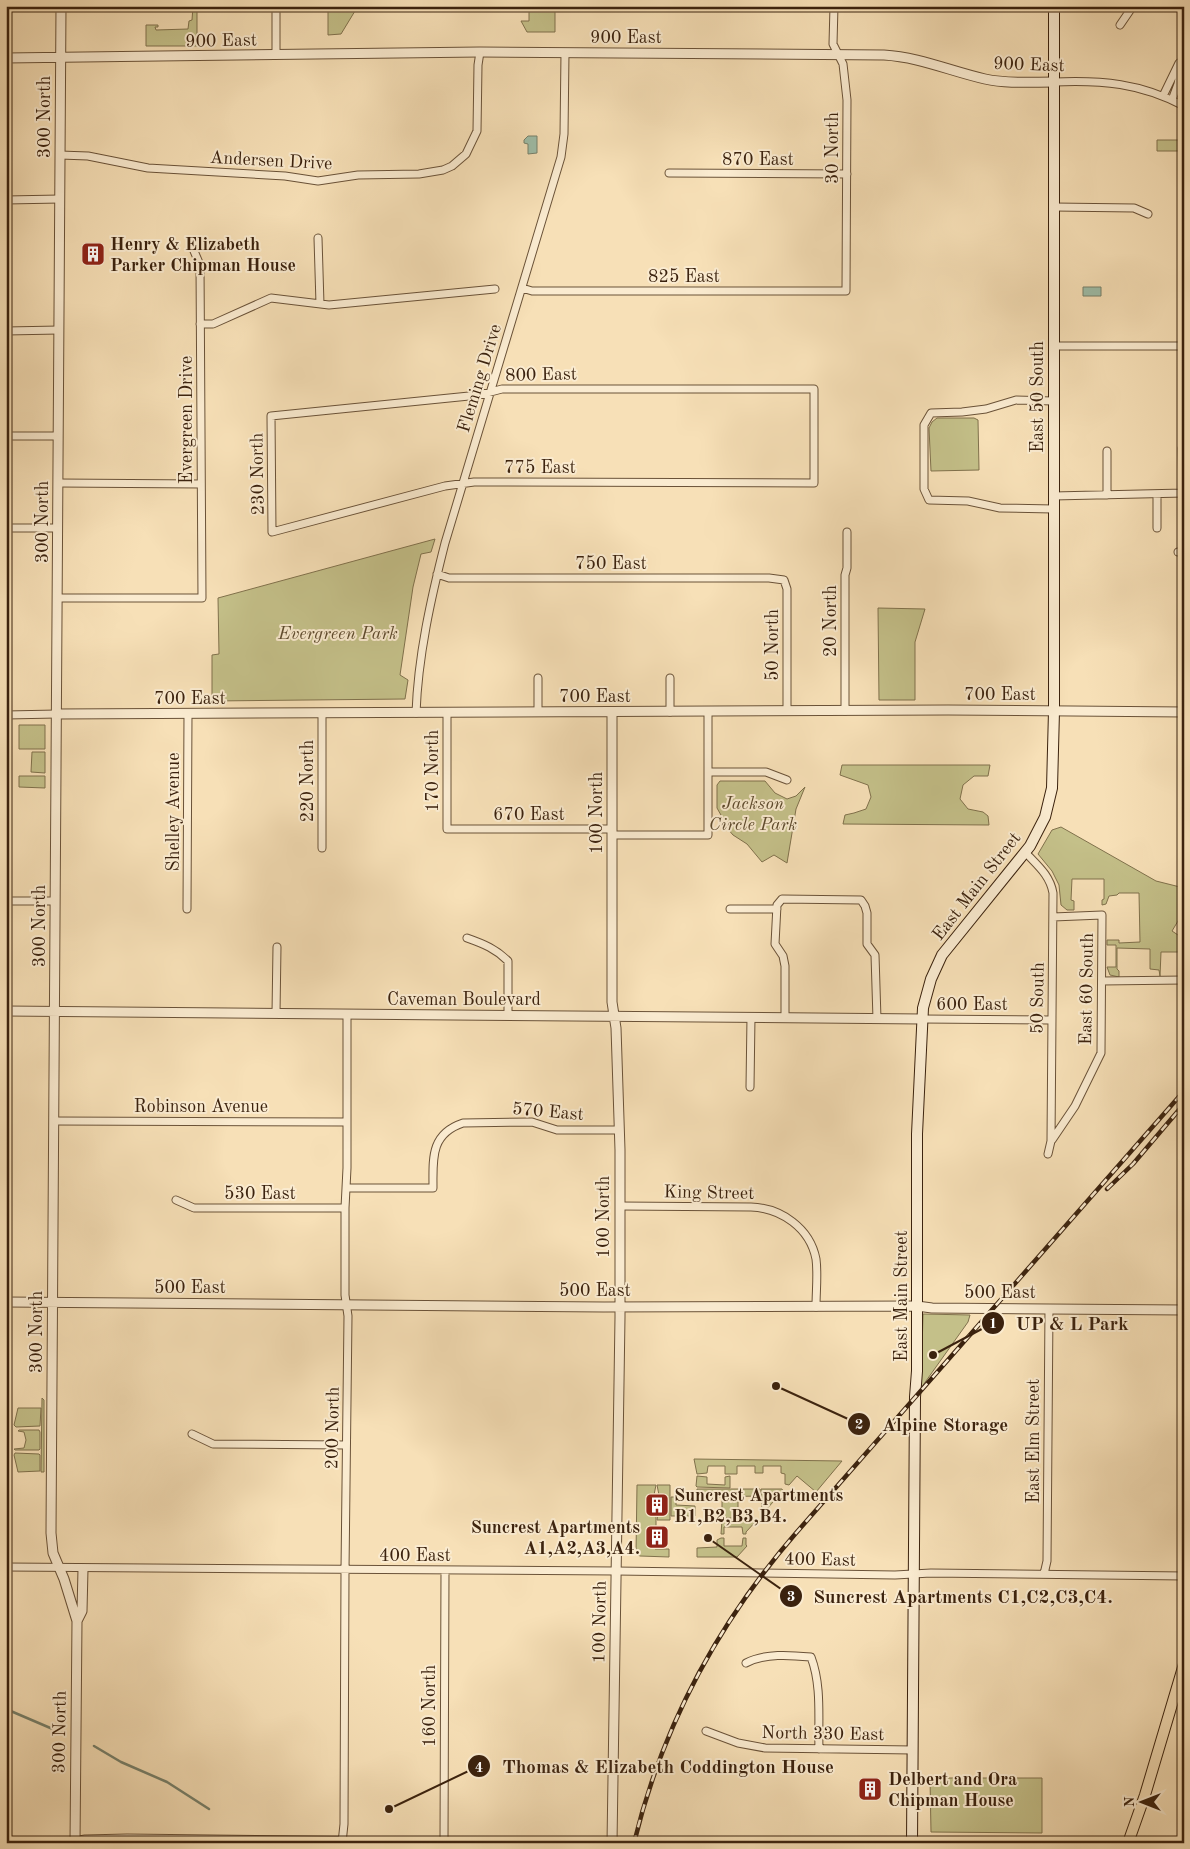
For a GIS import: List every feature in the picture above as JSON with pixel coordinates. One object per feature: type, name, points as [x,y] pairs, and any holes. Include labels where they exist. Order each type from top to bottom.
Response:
[{"type":"main road","name":"East 50 South","points":[[1052,788],[1054,711],[1054,6]]},
{"type":"main road","name":"East Main Street","points":[[912,1843],[917,1134],[923,1008],[931,979],[942,955],[1035,838],[1045,816],[1052,788]]},
{"type":"main road","points":[[1128,1843],[1145,1795],[1184,1664]]},
{"type":"street","name":"300 North","points":[[61,6],[51,1534],[53,1553],[60,1568],[77,1620],[75,1842]]},
{"type":"street","points":[[276,6],[276,55]]},
{"type":"street","name":"30 North","points":[[834,6],[833,44],[842,64],[846,100],[846,291]]},
{"type":"street","points":[[1120,25],[1133,6]]},
{"type":"street","points":[[1172,100],[1178,84],[1184,50]]},
{"type":"street","name":"900 East","points":[[6,58],[480,52],[902,56],[997,81],[1112,82],[1137,87],[1184,106]]},
{"type":"street","name":"Andersen Drive","points":[[60,155],[88,156],[148,168],[285,176],[318,181],[367,174],[432,173],[443,170],[460,160],[474,139],[478,123],[480,52]]},
{"type":"street","name":"Fleming Drive","points":[[416,713],[422,657],[437,574],[564,146],[565,53]]},
{"type":"street","points":[[1163,96],[1183,54]]},
{"type":"street","name":"870 East","points":[[669,173],[847,174]]},
{"type":"street","points":[[6,200],[60,199]]},
{"type":"street","points":[[1054,207],[1134,208],[1148,214]]},
{"type":"street","points":[[318,238],[320,304]]},
{"type":"street","name":"Evergreen Drive","points":[[57,598],[202,598],[200,265],[191,244]]},
{"type":"street","name":"825 East","points":[[522,288],[532,291],[846,291]]},
{"type":"street","points":[[200,324],[213,324],[271,298],[335,304],[495,289]]},
{"type":"street","points":[[6,330],[59,330]]},
{"type":"street","points":[[1053,346],[1184,346]]},
{"type":"street","name":"800 East","points":[[271,416],[479,395],[502,388],[814,388],[814,482]]},
{"type":"street","points":[[1053,401],[1016,400],[986,409],[931,413],[924,426],[924,489],[930,500],[968,501],[1000,508],[1053,509]]},
{"type":"street","name":"230 North","points":[[271,416],[272,532]]},
{"type":"street","points":[[6,436],[58,436]]},
{"type":"street","points":[[1053,496],[1183,493],[1182,448]]},
{"type":"street","points":[[1106,451],[1106,495]]},
{"type":"street","name":"775 East","points":[[272,532],[445,486],[474,482],[814,482]]},
{"type":"street","points":[[58,483],[201,484]]},
{"type":"street","points":[[1157,528],[1158,494]]},
{"type":"street","points":[[6,528],[58,528]]},
{"type":"street","name":"20 North","points":[[845,711],[845,575],[847,568],[847,532]]},
{"type":"street","name":"750 East","points":[[437,574],[449,578],[769,578],[784,580]]},
{"type":"street","name":"50 North","points":[[784,580],[788,599],[787,711]]},
{"type":"street","points":[[538,678],[538,712]]},
{"type":"street","points":[[670,678],[670,712]]},
{"type":"street","name":"700 East","points":[[6,714],[787,711],[1184,712]]},
{"type":"street","name":"100 North","points":[[612,712],[612,1002],[619,1130],[620,1206],[612,1843]]},
{"type":"street","points":[[708,712],[708,772],[766,772],[787,780]]},
{"type":"street","name":"220 North","points":[[322,713],[322,848]]},
{"type":"street","name":"170 North","points":[[447,713],[447,829]]},
{"type":"street","name":"Shelley Avenue","points":[[188,714],[188,910]]},
{"type":"street","name":"670 East","points":[[447,829],[708,835],[708,772]]},
{"type":"street","name":"50 South","points":[[1025,852],[1046,874],[1050,883],[1053,917],[1051,1141],[1048,1154]]},
{"type":"street","points":[[785,1018],[785,966],[783,956],[775,944],[777,907],[782,899],[861,900],[867,913],[867,944],[876,956],[877,1018]]},
{"type":"street","points":[[6,901],[55,901]]},
{"type":"street","points":[[730,908],[777,907]]},
{"type":"street","name":"East 60 South","points":[[1051,1141],[1075,1106],[1101,1053],[1102,981],[1102,916],[1053,917]]},
{"type":"street","points":[[467,938],[486,944],[508,961],[508,1015]]},
{"type":"street","points":[[276,1013],[277,947]]},
{"type":"street","points":[[1102,981],[1184,980]]},
{"type":"street","name":"Caveman Boulevard","points":[[6,1011],[922,1019]]},
{"type":"street","name":"200 North","points":[[342,1842],[344,1815],[346,1445],[348,1432],[348,1316],[345,1295],[347,1014]]},
{"type":"street","points":[[750,1087],[751,1017]]},
{"type":"street","name":"600 East","points":[[922,1019],[1051,1020]]},
{"type":"street","name":"Robinson Avenue","points":[[54,1121],[347,1122]]},
{"type":"street","name":"570 East","points":[[347,1188],[433,1188],[435,1149],[439,1138],[454,1126],[472,1122],[532,1122],[557,1130],[619,1130]]},
{"type":"street","name":"530 East","points":[[176,1200],[194,1208],[345,1208]]},
{"type":"street","name":"King Street","points":[[620,1206],[759,1207],[778,1213],[801,1230],[813,1250],[816,1261],[816,1306]]},
{"type":"street","name":"500 East","points":[[6,1302],[619,1307],[917,1306],[932,1308],[1184,1310]]},
{"type":"street","name":"East Elm Street","points":[[1044,1574],[1047,1561],[1049,1309]]},
{"type":"street","points":[[192,1434],[213,1444],[346,1445]]},
{"type":"street","name":"400 East","points":[[6,1567],[83,1569],[145,1567],[345,1570],[616,1570],[895,1575],[931,1573],[1184,1576]]},
{"type":"street","points":[[77,1620],[82,1611],[83,1569]]},
{"type":"street","name":"160 North","points":[[444,1842],[445,1570]]},
{"type":"street","points":[[746,1663],[756,1658],[768,1656],[811,1657],[814,1665],[819,1703],[819,1749]]},
{"type":"street","name":"North 330 East","points":[[706,1731],[752,1747],[913,1750]]},
{"type":"street","points":[[6,1842],[58,1843],[75,1842],[85,1839],[167,1838],[342,1842],[578,1843]]},
{"type":"green space","points":[[193,6],[197,7],[197,46],[146,46],[146,25],[158,25],[158,27],[155,27],[156,30],[188,29],[189,21],[192,20]]},
{"type":"green space","points":[[328,6],[358,6],[341,34],[328,35]]},
{"type":"green space","points":[[529,6],[555,6],[555,32],[527,32],[521,21],[529,21]]},
{"type":"green space","points":[[1157,140],[1179,140],[1179,151],[1157,151]]},
{"type":"green space","points":[[937,418],[974,418],[978,420],[979,470],[931,471],[929,428]]},
{"type":"green space","name":"Evergreen Park","points":[[435,539],[431,552],[421,554],[413,587],[400,675],[408,680],[405,699],[212,701],[212,655],[219,654],[218,598]]},
{"type":"green space","points":[[878,608],[925,609],[915,642],[915,700],[879,700]]},
{"type":"green space","points":[[19,725],[45,725],[45,749],[19,749]]},
{"type":"green space","points":[[32,752],[45,752],[45,773],[31,772]]},
{"type":"green space","points":[[842,765],[990,765],[988,776],[974,776],[963,785],[960,799],[968,809],[983,812],[988,816],[989,825],[843,824],[845,815],[866,809],[871,797],[868,785],[840,775]]},
{"type":"green space","points":[[19,776],[45,776],[45,788],[19,787]]},
{"type":"green space","name":"Jackson Circle Park","points":[[720,781],[765,781],[775,793],[787,799],[796,796],[805,787],[796,809],[787,863],[774,855],[762,862],[747,844],[733,835],[727,828],[717,808],[717,785]]},
{"type":"green space","points":[[1061,827],[1156,881],[1184,888],[1184,911],[1172,931],[1184,939],[1184,952],[1161,952],[1160,976],[1159,970],[1150,969],[1150,949],[1117,948],[1119,977],[1110,975],[1107,967],[1116,967],[1116,945],[1107,945],[1107,940],[1119,940],[1119,943],[1140,942],[1139,893],[1119,893],[1109,896],[1106,904],[1102,905],[1102,900],[1104,899],[1104,879],[1072,879],[1071,900],[1074,901],[1074,910],[1067,910],[1061,905],[1059,885],[1052,871],[1038,854],[1052,830]]},
{"type":"green space","points":[[923,1314],[970,1315],[968,1322],[921,1388]]},
{"type":"green space","points":[[42,1398],[44,1400],[44,1472],[41,1472]]},
{"type":"green space","points":[[18,1408],[41,1408],[40,1426],[16,1427],[14,1425]]},
{"type":"green space","points":[[19,1430],[39,1430],[40,1449],[15,1450],[24,1448],[26,1440],[24,1432]]},
{"type":"green space","points":[[15,1453],[39,1454],[40,1471],[18,1472]]},
{"type":"green space","points":[[694,1459],[842,1461],[816,1492],[797,1476],[789,1485],[785,1484],[785,1474],[781,1473],[781,1466],[763,1466],[763,1473],[755,1473],[755,1466],[737,1466],[737,1474],[725,1474],[725,1466],[708,1466],[707,1473],[697,1474]]},
{"type":"green space","points":[[697,1476],[707,1477],[707,1484],[725,1485],[725,1477],[730,1476],[730,1488],[697,1487]]},
{"type":"green space","points":[[637,1485],[656,1485],[654,1495],[647,1496],[647,1514],[656,1515],[656,1527],[647,1528],[647,1546],[655,1546],[655,1549],[669,1549],[669,1557],[640,1556],[636,1554]]},
{"type":"green space","points":[[657,1485],[670,1485],[670,1520],[657,1520],[658,1514],[666,1514],[666,1496],[659,1495]]},
{"type":"green space","points":[[697,1489],[760,1489],[760,1496],[697,1497]]},
{"type":"green space","points":[[761,1489],[782,1489],[783,1491],[764,1512],[762,1509]]},
{"type":"green space","points":[[671,1497],[676,1497],[676,1505],[695,1506],[695,1516],[671,1516]]},
{"type":"green space","points":[[738,1497],[738,1518],[722,1518],[722,1500]]},
{"type":"green space","points":[[722,1520],[757,1520],[746,1534],[743,1534],[742,1527],[724,1527],[724,1534],[721,1534]]},
{"type":"green space","points":[[724,1538],[724,1546],[742,1546],[743,1538],[746,1538],[747,1546],[737,1557],[697,1557],[697,1548],[717,1547],[717,1540]]},
{"type":"green space","points":[[930,1778],[1042,1778],[1042,1833],[931,1832]]},
{"type":"shaded area","points":[[528,136],[537,136],[537,153],[528,154],[528,144],[524,143],[524,140]]},
{"type":"shaded area","points":[[1083,287],[1101,287],[1101,296],[1083,296]]},
{"type":"waterway","points":[[6,1709],[62,1733]]},
{"type":"waterway","points":[[94,1746],[121,1762],[167,1782],[209,1809]]},
{"type":"railway","points":[[634,1843],[660,1758],[696,1678],[718,1640],[768,1567],[1184,1091]]},
{"type":"railway","points":[[1107,1189],[1133,1164],[1184,1104]]},
{"type":"place","name":"Henry & Elizabeth Parker Chipman House","points":[[93,254]]},
{"type":"place","name":"UP & L Park","points":[[933,1355]]},
{"type":"place","name":"Alpine Storage","points":[[776,1386]]},
{"type":"place","name":"Suncrest Apartments B1,B2,B3,B4.","points":[[657,1505]]},
{"type":"place","name":"Suncrest Apartments A1,A2,A3,A4.","points":[[657,1537]]},
{"type":"place","name":"Suncrest Apartments C1,C2,C3,C4.","points":[[708,1538]]},
{"type":"place","name":"Delbert and Ora Chipman House","points":[[870,1789]]},
{"type":"place","name":"Thomas & Elizabeth Coddington House","points":[[389,1809]]}]
